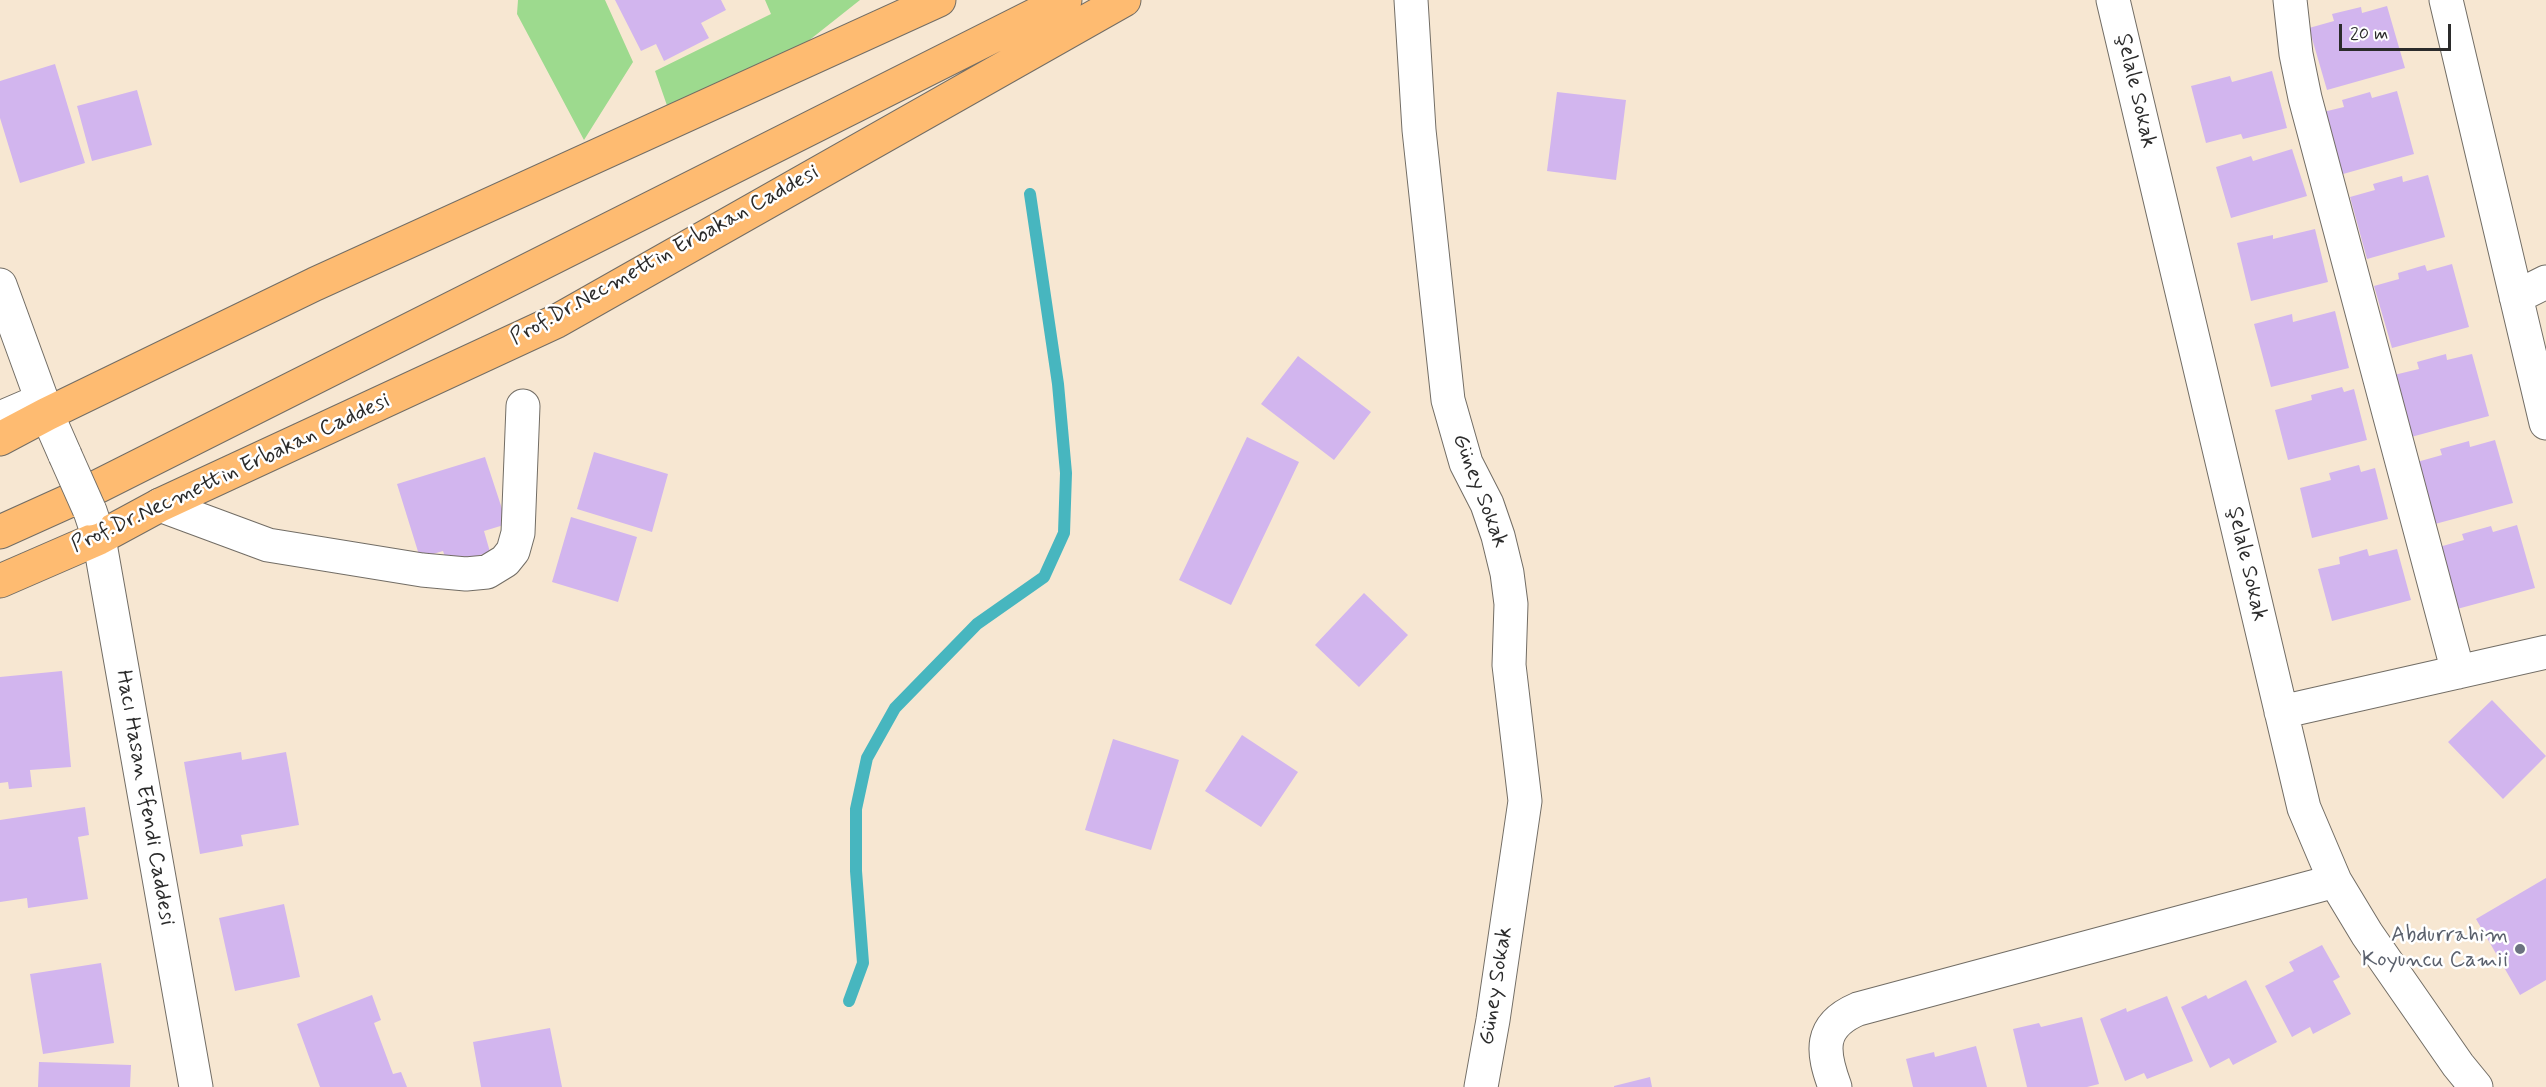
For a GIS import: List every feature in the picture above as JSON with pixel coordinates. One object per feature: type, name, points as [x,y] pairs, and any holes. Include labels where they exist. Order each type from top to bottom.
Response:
[{"type":"main road","points":[[0,439],[45,407],[939,0]]},
{"type":"main road","name":"Prof.Dr.Necmettin Erbakan Caddesi","points":[[0,532],[92,489],[1065,0]]},
{"type":"main road","name":"Prof.Dr.Necmettin Erbakan Caddesi","points":[[0,581],[94,524],[160,505],[556,321],[1124,0]]},
{"type":"street","name":"Güney Sokak","points":[[1411,0],[1419,130],[1444,372],[1448,400],[1466,463],[1487,504],[1507,573],[1511,604],[1509,665],[1525,801],[1495,1009],[1481,1087]]},
{"type":"street","name":"Şelale Sokak","points":[[2113,0],[2304,808],[2335,881],[2373,943],[2458,1065],[2476,1087]]},
{"type":"street","points":[[2290,0],[2296,54],[2305,98],[2458,672]]},
{"type":"street","points":[[2446,0],[2546,423]]},
{"type":"street","points":[[2517,297],[2546,282]]},
{"type":"street","points":[[0,285],[45,407],[0,418]]},
{"type":"street","points":[[160,505],[268,545],[422,570],[466,574],[487,572],[513,551],[518,533],[523,406]]},
{"type":"street","name":"Hacı Hasan Efendi Caddesi","points":[[45,407],[94,524],[196,1087]]},
{"type":"street","points":[[2281,712],[2546,652]]},
{"type":"street","points":[[1835,1087],[1825,1058],[1825,1045],[1836,1022],[1858,1009],[2335,881]]},
{"type":"green space","points":[[518,0],[605,0],[633,62],[584,140],[517,14]]},
{"type":"green space","points":[[765,0],[860,0],[788,57],[671,117],[655,71],[771,14]]},
{"type":"building","points":[[615,0],[721,0],[726,10],[701,23],[709,38],[664,61],[656,44],[641,51]]},
{"type":"building","points":[[2387,6],[2405,68],[2327,90],[2309,28],[2334,21],[2332,14],[2361,7],[2362,13]]},
{"type":"building","points":[[55,64],[85,163],[20,183],[0,118],[0,81]]},
{"type":"building","points":[[2272,71],[2287,128],[2243,139],[2241,134],[2206,143],[2191,86],[2230,76],[2232,82]]},
{"type":"building","points":[[137,90],[152,145],[92,161],[77,106]]},
{"type":"building","points":[[2397,91],[2414,154],[2336,176],[2319,113],[2344,107],[2342,100],[2370,92],[2372,98]]},
{"type":"building","points":[[1557,92],[1626,100],[1616,180],[1547,171]]},
{"type":"building","points":[[2292,149],[2307,196],[2231,218],[2216,167],[2251,156],[2253,161]]},
{"type":"building","points":[[2428,175],[2445,237],[2367,259],[2350,197],[2375,190],[2373,184],[2402,176],[2403,182]]},
{"type":"building","points":[[2315,229],[2328,282],[2251,301],[2237,243],[2273,235],[2273,239]]},
{"type":"building","points":[[2452,264],[2469,327],[2392,348],[2374,286],[2399,279],[2398,273],[2425,265],[2427,271]]},
{"type":"building","points":[[2335,311],[2349,368],[2271,387],[2254,324],[2292,314],[2293,322]]},
{"type":"building","points":[[2446,354],[2447,360],[2472,354],[2489,416],[2411,437],[2394,375],[2419,369],[2417,362]]},
{"type":"building","points":[[1298,356],[1371,412],[1334,460],[1261,404]]},
{"type":"building","points":[[2342,387],[2344,392],[2354,389],[2367,440],[2288,460],[2275,410],[2312,400],[2311,395]]},
{"type":"building","points":[[1247,437],[1299,462],[1231,605],[1179,580]]},
{"type":"building","points":[[2495,440],[2513,503],[2435,524],[2417,462],[2442,455],[2440,449],[2469,441],[2470,447]]},
{"type":"building","points":[[594,452],[668,474],[652,532],[577,509]]},
{"type":"building","points":[[485,457],[507,524],[484,531],[490,552],[448,565],[443,551],[420,558],[397,484]]},
{"type":"building","points":[[2359,465],[2361,472],[2375,468],[2388,519],[2312,538],[2300,488],[2331,480],[2329,473]]},
{"type":"building","points":[[571,517],[637,537],[618,602],[552,582]]},
{"type":"building","points":[[2517,525],[2535,588],[2457,609],[2439,547],[2464,540],[2462,534],[2491,526],[2493,532]]},
{"type":"building","points":[[2367,549],[2369,556],[2397,549],[2411,600],[2332,621],[2318,569],[2340,564],[2339,557]]},
{"type":"building","points":[[1364,593],[1408,635],[1359,687],[1315,645]]},
{"type":"building","points":[[62,671],[71,767],[30,770],[32,787],[9,789],[8,782],[0,783],[0,677]]},
{"type":"building","points":[[2492,700],[2546,756],[2503,799],[2448,742]]},
{"type":"building","points":[[1242,735],[1298,772],[1261,827],[1205,791]]},
{"type":"building","points":[[1113,739],[1179,760],[1151,850],[1085,830]]},
{"type":"building","points":[[241,752],[242,760],[286,752],[299,825],[241,835],[243,846],[200,854],[184,762]]},
{"type":"building","points":[[85,807],[89,835],[78,837],[88,899],[28,908],[27,898],[0,902],[0,820]]},
{"type":"building","name":"Abdurrahim Koyuncu Camii","points":[[2546,878],[2546,980],[2520,995],[2476,919]]},
{"type":"building","points":[[284,904],[300,977],[235,991],[219,918]]},
{"type":"building","points":[[2322,945],[2340,977],[2333,981],[2351,1014],[2313,1034],[2310,1027],[2292,1037],[2265,986],[2294,971],[2289,962]]},
{"type":"building","points":[[101,963],[114,1043],[43,1054],[30,974]]},
{"type":"building","points":[[2246,980],[2277,1042],[2233,1065],[2229,1058],[2210,1068],[2181,1007],[2206,995],[2208,999]]},
{"type":"building","points":[[372,995],[381,1020],[374,1023],[393,1074],[401,1072],[407,1087],[320,1087],[297,1024]]},
{"type":"building","points":[[2167,996],[2193,1061],[2147,1079],[2144,1073],[2125,1081],[2100,1019],[2126,1008],[2127,1012]]},
{"type":"building","points":[[2082,1017],[2099,1084],[2087,1087],[2027,1087],[2013,1029],[2039,1023],[2041,1027]]},
{"type":"building","points":[[550,1028],[562,1087],[481,1087],[473,1042]]},
{"type":"building","points":[[1976,1046],[1987,1087],[1913,1087],[1906,1059],[1934,1052],[1935,1057]]},
{"type":"building","points":[[39,1062],[131,1065],[130,1087],[38,1087]]},
{"type":"building","points":[[1650,1077],[1652,1087],[1614,1087],[1614,1086]]},
{"type":"waterway","points":[[849,1001],[863,963],[856,871],[856,809],[867,758],[895,708],[977,624],[1044,577],[1064,533],[1066,473],[1058,384],[1030,194]]},
{"type":"place","name":"Abdurrahim Koyuncu Camii","points":[[2520,949]]}]
